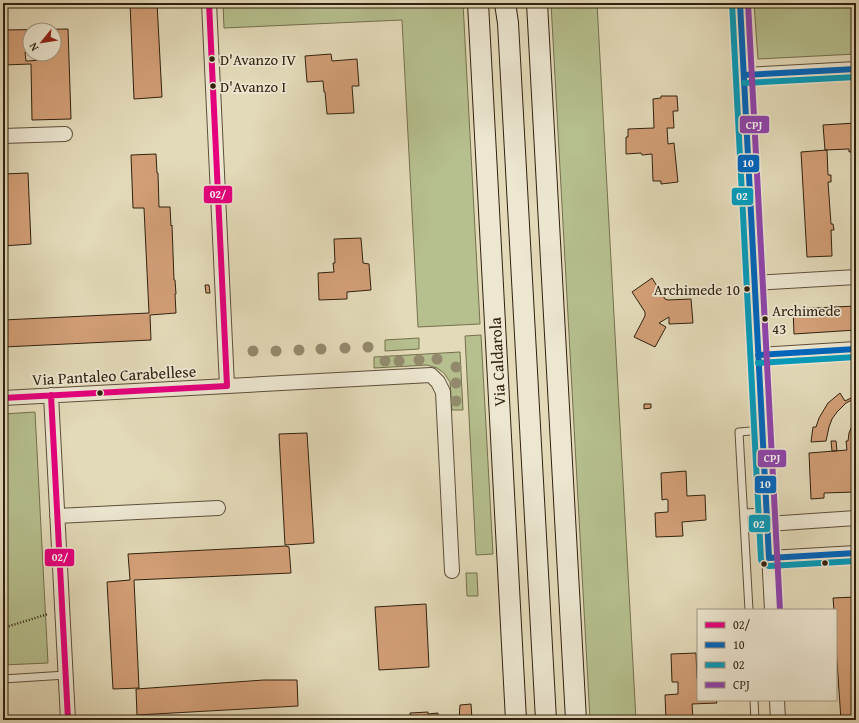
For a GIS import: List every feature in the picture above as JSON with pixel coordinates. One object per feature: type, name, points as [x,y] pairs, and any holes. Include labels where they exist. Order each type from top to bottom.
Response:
[{"type":"street","points":[[209,3],[227,386]]},
{"type":"street","name":"Via Caldarola","points":[[478,3],[516,720]]},
{"type":"street","name":"Via Caldarola","points":[[505,3],[508,23],[546,720]]},
{"type":"street","name":"Via Caldarola","points":[[508,23],[509,3]]},
{"type":"street","points":[[537,3],[576,720]]},
{"type":"street","points":[[740,3],[772,609]]},
{"type":"street","points":[[744,75],[856,69]]},
{"type":"street","points":[[3,136],[65,134]]},
{"type":"street","points":[[754,283],[856,277]]},
{"type":"street","points":[[758,355],[856,349]]},
{"type":"street","name":"Via Pantaleo Carabellese","points":[[3,398],[431,376],[438,382],[443,392],[452,571]]},
{"type":"street","points":[[51,395],[68,720]]},
{"type":"street","points":[[57,516],[218,508]]},
{"type":"street","points":[[767,518],[856,518]]},
{"type":"street","points":[[769,558],[856,553]]},
{"type":"street","points":[[777,701],[778,720]]},
{"type":"lane","points":[[749,609],[739,432],[762,430]]},
{"type":"lane","points":[[744,513],[767,518]]},
{"type":"lane","points":[[3,679],[66,675]]},
{"type":"lane","points":[[754,701],[755,720]]},
{"type":"path","points":[[3,628],[62,609]]},
{"type":"green space","points":[[223,3],[463,3],[480,324],[418,327],[402,20],[224,28]]},
{"type":"green space","points":[[551,3],[597,3],[636,720],[590,720]]},
{"type":"green space","points":[[754,3],[856,3],[856,54],[758,59]]},
{"type":"green space","points":[[481,335],[493,554],[476,555],[465,336]]},
{"type":"green space","points":[[419,338],[419,349],[385,351],[385,340]]},
{"type":"green space","points":[[460,352],[463,410],[452,410],[450,382],[444,373],[437,368],[427,365],[374,368],[374,357]]},
{"type":"green space","points":[[35,412],[48,663],[3,665],[3,414]]},
{"type":"green space","points":[[466,573],[477,573],[478,596],[467,596]]},
{"type":"building","points":[[130,3],[157,3],[162,97],[134,99]]},
{"type":"building","points":[[62,29],[68,29],[71,119],[32,120],[31,64],[3,65],[3,30],[22,30],[22,62],[62,62]]},
{"type":"building","points":[[331,54],[332,61],[357,59],[359,86],[352,86],[354,113],[327,114],[323,81],[307,82],[305,56]]},
{"type":"building","points":[[661,96],[677,96],[678,111],[673,111],[674,128],[667,128],[668,144],[674,143],[678,182],[661,184],[661,181],[653,181],[652,154],[626,154],[626,137],[628,137],[628,129],[654,128],[653,99],[661,98]]},
{"type":"building","points":[[856,123],[856,151],[849,152],[849,149],[825,150],[823,125]]},
{"type":"building","points":[[827,150],[828,175],[831,175],[831,182],[828,182],[831,224],[833,224],[834,230],[831,230],[832,256],[807,257],[801,152]]},
{"type":"building","points":[[156,154],[159,207],[170,207],[176,313],[150,315],[151,340],[3,347],[3,320],[149,313],[144,208],[133,208],[131,155]]},
{"type":"building","points":[[28,173],[31,244],[3,246],[3,174]]},
{"type":"building","points":[[361,238],[363,263],[369,264],[371,290],[347,292],[347,299],[319,300],[318,273],[334,272],[334,239]]},
{"type":"building","points":[[652,278],[665,299],[691,299],[693,323],[669,324],[669,317],[659,323],[666,327],[655,347],[634,337],[645,316],[645,312],[632,292]]},
{"type":"building","points":[[205,285],[209,285],[210,293],[206,293]]},
{"type":"building","points":[[856,306],[856,330],[794,334],[793,309]]},
{"type":"building","points":[[856,388],[856,398],[846,403],[832,419],[826,441],[811,442],[813,427],[816,427],[819,418],[828,403],[840,393],[845,401],[853,397],[852,391]]},
{"type":"building","points":[[644,404],[651,404],[651,408],[644,409]]},
{"type":"building","points":[[856,422],[856,494],[855,492],[824,493],[824,498],[811,499],[809,453],[847,450],[846,441],[848,441],[849,433],[852,426]]},
{"type":"building","points":[[307,433],[314,543],[285,545],[279,434]]},
{"type":"building","points":[[831,441],[836,441],[837,451],[832,451]]},
{"type":"building","points":[[686,471],[687,496],[705,495],[706,520],[682,522],[683,536],[656,537],[655,513],[668,512],[668,500],[662,500],[661,473]]},
{"type":"building","points":[[289,547],[291,573],[134,580],[139,688],[113,689],[107,582],[130,580],[128,554]]},
{"type":"building","points":[[856,597],[856,720],[841,720],[837,662],[837,609],[834,609],[833,598]]},
{"type":"building","points":[[426,604],[429,667],[379,670],[375,607]]},
{"type":"building","points":[[696,653],[697,701],[716,701],[717,703],[692,704],[693,719],[666,720],[665,695],[678,694],[678,682],[672,682],[671,654]]},
{"type":"building","points":[[264,680],[297,680],[298,706],[137,715],[136,689]]},
{"type":"building","points":[[471,704],[472,719],[459,719],[460,705]]},
{"type":"building","points":[[428,712],[428,714],[438,713],[438,720],[411,720],[410,713]]},
{"type":"transit line","name":"02/","points":[[209,3],[227,386]]},
{"type":"transit line","name":"02","points":[[732,3],[761,560],[764,564],[769,566],[856,561]]},
{"type":"transit line","name":"10","points":[[740,3],[769,558],[856,553]]},
{"type":"transit line","name":"CPJ","points":[[748,3],[780,609]]},
{"type":"transit line","name":"10","points":[[744,75],[856,69]]},
{"type":"transit line","name":"02","points":[[744,83],[856,77]]},
{"type":"transit line","name":"10","points":[[758,355],[856,349]]},
{"type":"transit line","name":"02","points":[[758,363],[856,357]]},
{"type":"transit line","name":"02/","points":[[3,398],[227,386]]},
{"type":"transit line","name":"02/","points":[[51,395],[68,720]]},
{"type":"place","name":"D'Avanzo IV","points":[[212,59]]},
{"type":"place","name":"D'Avanzo I","points":[[213,86]]},
{"type":"place","name":"Archimede 10","points":[[747,289]]},
{"type":"place","name":"Archimede 43","points":[[765,319]]}]
